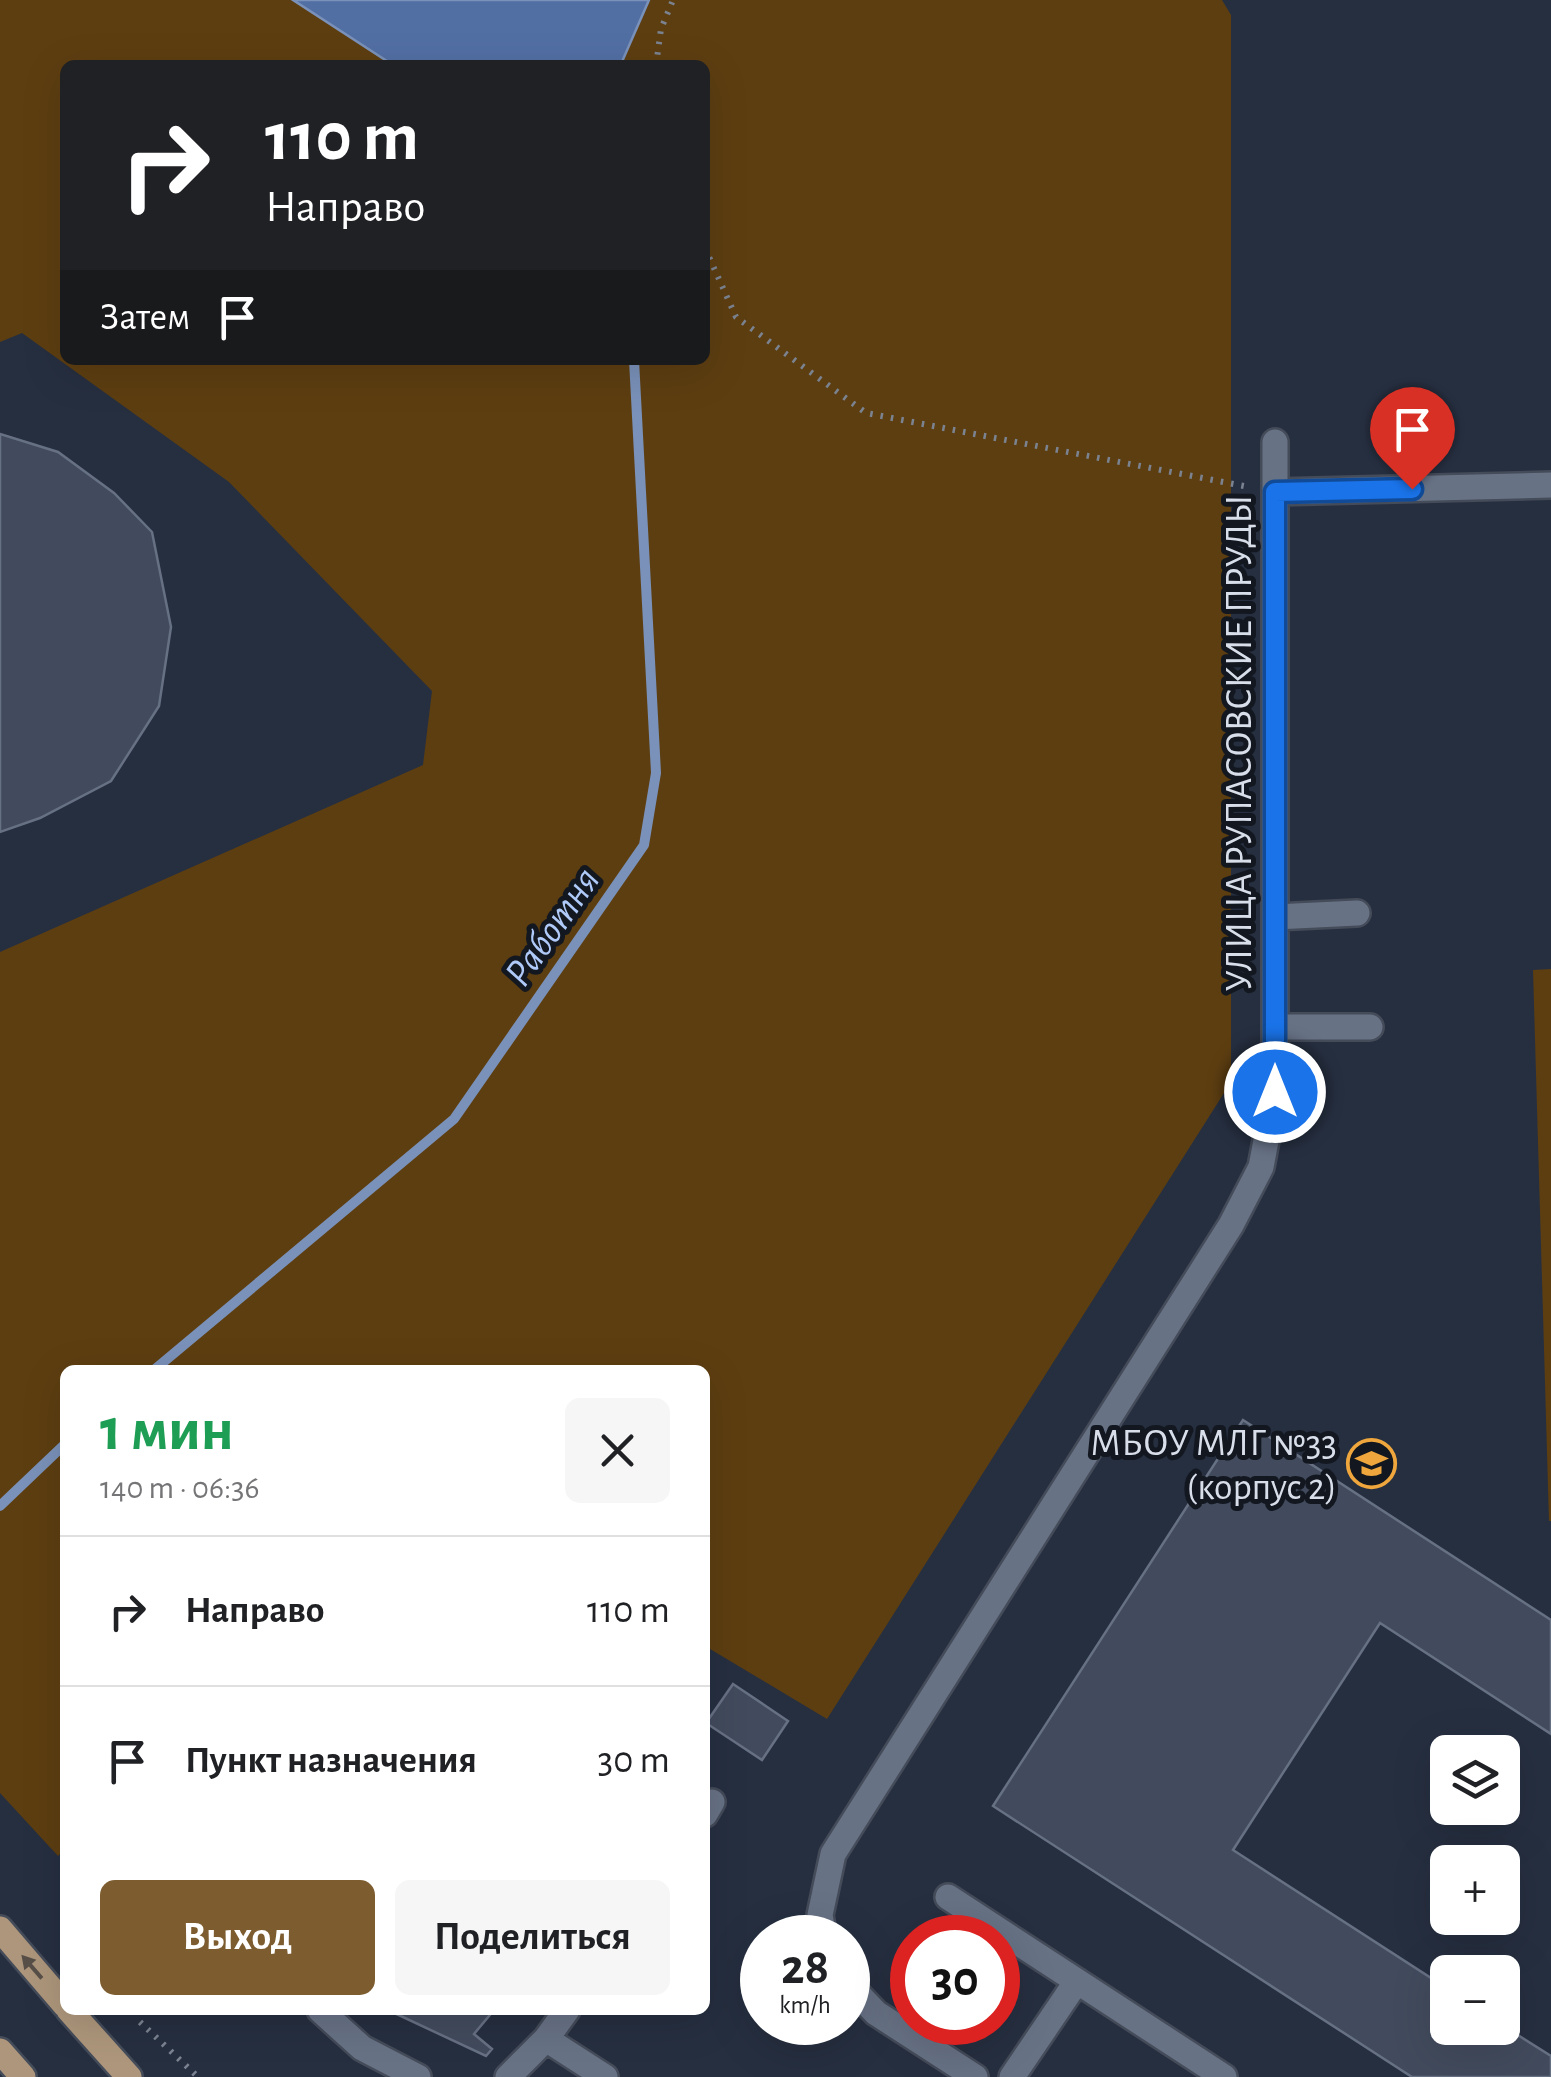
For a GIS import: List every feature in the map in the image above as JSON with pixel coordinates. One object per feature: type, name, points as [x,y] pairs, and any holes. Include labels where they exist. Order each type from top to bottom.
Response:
[{"type":"main road","points":[[0,1929],[60,1999]]},
{"type":"main road","points":[[74,2015],[130,2077]]},
{"type":"main road","points":[[0,2051],[23,2077]]},
{"type":"street","name":"УЛИЦА РУПАСОВСКИЕ ПРУДЫ","points":[[820,1915],[833,1854],[1220,1242],[1260,1167],[1275,1092],[1275,442]]},
{"type":"street","points":[[1275,492],[1551,485]]},
{"type":"street","points":[[1275,917],[1357,913]]},
{"type":"street","points":[[1275,1027],[1370,1027]]},
{"type":"street","points":[[948,1897],[1224,2077]]},
{"type":"street","points":[[1012,2077],[1077,1981]]},
{"type":"street","points":[[870,2007],[974,2077]]},
{"type":"street","points":[[326,2015],[362,2048],[418,2077]]},
{"type":"street","points":[[508,2077],[546,2039],[563,2015]]},
{"type":"street","points":[[546,2039],[605,2077]]},
{"type":"path","points":[[657,60],[661,29],[673,0]]},
{"type":"path","points":[[710,259],[736,317],[866,413],[1275,492]]},
{"type":"path","points":[[140,2022],[198,2077]]},
{"type":"shaded area","points":[[0,0],[293,0],[385,60],[60,60],[60,360],[22,333],[0,342]]},
{"type":"shaded area","points":[[649,0],[1222,0],[1231,15],[1231,1082],[827,1719],[710,1649],[710,1365],[60,1365],[58,1856],[0,1793],[0,952],[423,765],[432,691],[229,482],[66,365],[710,365],[710,60],[623,60]]},
{"type":"shaded area","points":[[1551,969],[1551,1521],[1549,1521],[1533,970]]},
{"type":"water","points":[[293,0],[649,0],[623,60],[385,60]]},
{"type":"building","points":[[0,434],[58,452],[114,493],[152,532],[171,627],[159,706],[111,781],[40,818],[0,832]]},
{"type":"building","name":"МБОУ МЛГ №33 (корпус 2)","points":[[1243,1420],[1551,1620],[1551,1734],[1380,1623],[1233,1850],[1430,1977],[1430,2045],[1520,2045],[1520,2036],[1551,2056],[1551,2077],[1412,2077],[993,1806]]},
{"type":"building","points":[[733,1684],[788,1721],[762,1760],[710,1726],[710,1717]]},
{"type":"building","points":[[399,2015],[490,2015],[474,2034],[492,2049],[486,2056]]},
{"type":"waterway","name":"Работня","points":[[160,1365],[454,1119],[644,845],[656,773],[634,365]]},
{"type":"waterway","name":"Работня","points":[[0,1506],[60,1449]]},
{"type":"place","name":"МБОУ МЛГ №33 (корпус 2)","points":[[1372,1464]]},
{"type":"route","points":[[1275,1092],[1275,492],[1412,489]]}]
